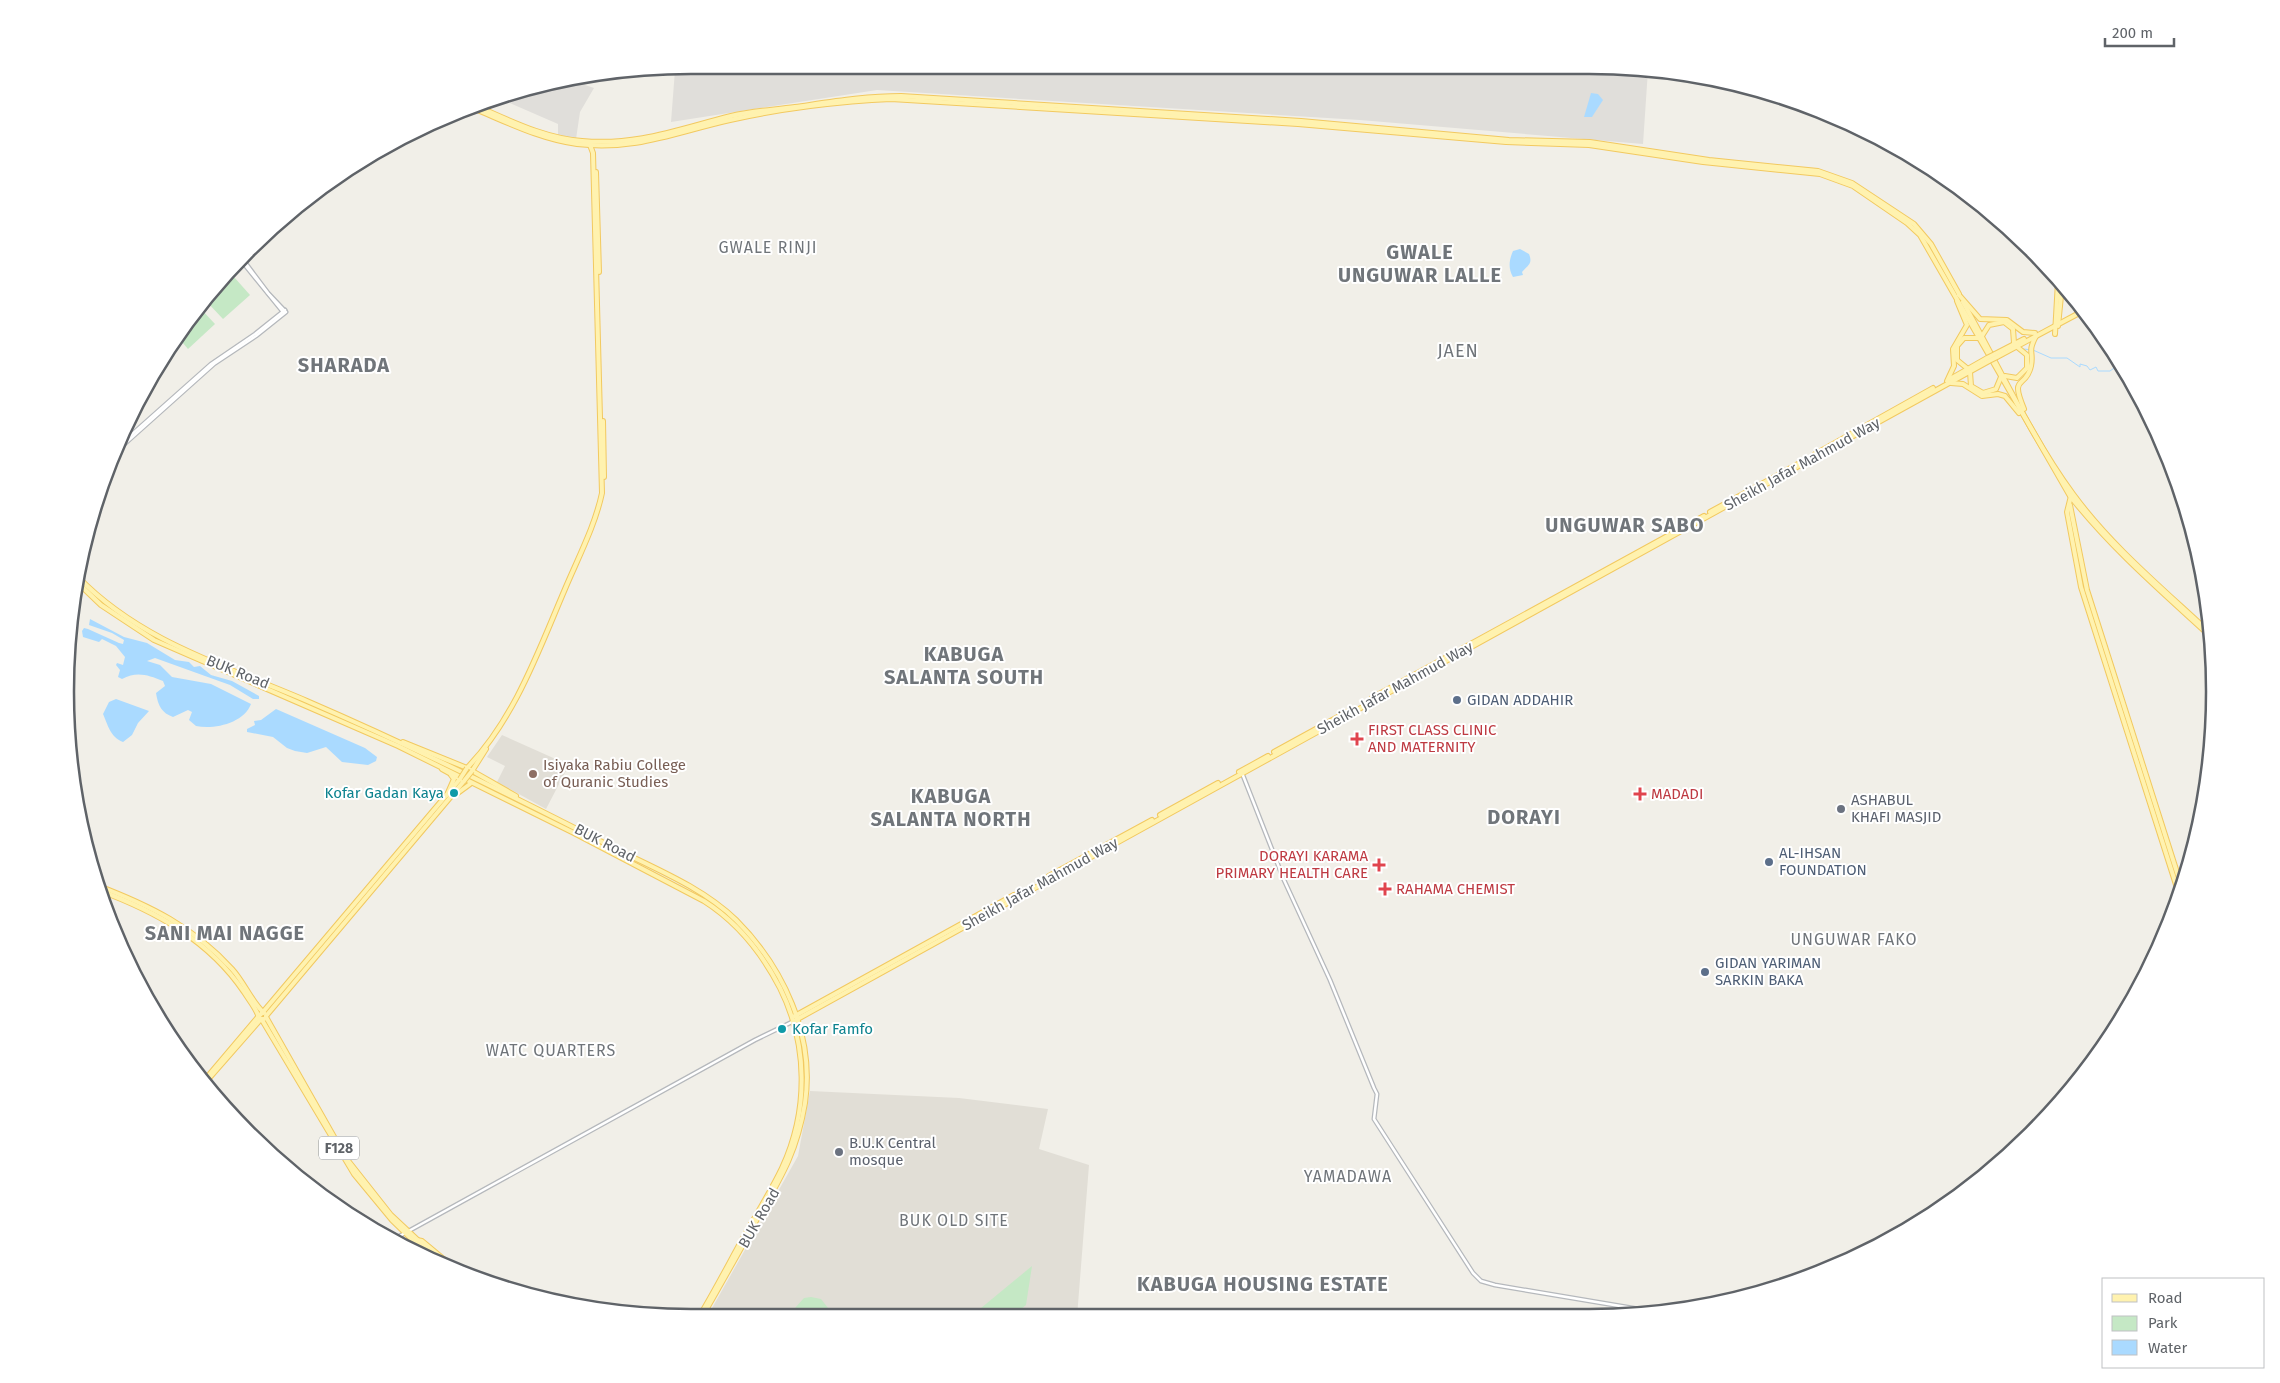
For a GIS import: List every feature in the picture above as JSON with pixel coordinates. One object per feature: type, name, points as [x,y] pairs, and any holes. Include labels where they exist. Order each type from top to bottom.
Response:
[{"type":"main road","points":[[482,111],[534,134],[598,144],[658,140],[741,118],[841,103],[891,99],[1298,124],[1506,141],[1589,145],[1703,162],[1830,177],[1853,186],[1915,229],[1933,254],[1958,296],[2071,495],[2098,531],[2127,561],[2203,630]]},
{"type":"main road","points":[[485,110],[539,132],[590,144]]},
{"type":"main road","points":[[208,1077],[462,780],[472,771],[518,702],[601,506],[604,494],[601,392],[593,153],[590,144]]},
{"type":"main road","points":[[598,144],[596,168],[601,392]]},
{"type":"main road","points":[[2056,324],[2058,289]]},
{"type":"main road","points":[[2056,324],[2061,293]]},
{"type":"main road","points":[[1958,296],[1980,320],[2007,320],[2023,332],[2036,334],[2029,350],[2031,368],[2019,383],[2017,390],[2025,417]]},
{"type":"main road","points":[[1958,296],[1966,325],[1964,332],[1953,348],[1954,366],[1948,382],[1963,384],[1982,396],[1998,394],[2005,396],[2025,417]]},
{"type":"main road","name":"Sheikh Jafar Mahmud Way","points":[[795,1018],[1242,773],[1996,355],[2077,313]]},
{"type":"main road","points":[[1981,337],[1989,325],[2004,322],[2013,329],[2015,345],[2027,355],[2027,368],[2017,378],[2009,378],[2002,375]]},
{"type":"main road","points":[[1981,337],[1964,338],[1957,346],[1957,360],[1969,370],[1971,386],[1983,394],[1996,389],[2002,375]]},
{"type":"main road","name":"Sheikh Jafar Mahmud Way","points":[[795,1018],[1948,382]]},
{"type":"main road","points":[[2071,495],[2067,512],[2081,587],[2175,883]]},
{"type":"main road","points":[[2071,495],[2112,542],[2202,626]]},
{"type":"main road","points":[[2070,504],[2087,590],[2178,875]]},
{"type":"main road","name":"BUK Road","points":[[84,582],[112,608],[157,638],[398,744],[536,809],[671,876],[720,906],[755,941],[781,978],[795,1018],[806,1066],[805,1100],[799,1134],[787,1169],[706,1309]]},
{"type":"main road","name":"BUK Road","points":[[83,588],[101,605],[159,643],[398,744],[678,886],[721,913],[739,930],[764,960],[795,1018]]},
{"type":"main road","points":[[462,780],[467,768],[493,737],[516,701],[552,623]]},
{"type":"main road","points":[[398,744],[409,744],[467,768],[529,803],[536,809]]},
{"type":"main road","points":[[398,744],[410,754],[451,775],[539,815]]},
{"type":"main road","points":[[449,796],[448,790],[454,779],[451,775]]},
{"type":"main road","points":[[2142,781],[2148,779]]},
{"type":"main road","points":[[449,796],[470,784]]},
{"type":"main road","name":"F128","points":[[107,889],[151,907],[192,932],[235,972],[339,1153],[373,1199],[420,1247]]},
{"type":"main road","name":"F128","points":[[109,894],[142,908],[181,930],[231,974],[262,1016]]},
{"type":"main road","name":"F128","points":[[407,1233],[429,1251]]},
{"type":"main road","points":[[417,1240],[422,1241],[439,1255]]},
{"type":"street","points":[[245,265],[285,311]]},
{"type":"street","points":[[129,437],[211,364],[285,311]]},
{"type":"street","points":[[126,442],[214,364],[285,311]]},
{"type":"street","points":[[1242,773],[1284,880],[1326,972],[1377,1094],[1374,1119],[1473,1273],[1481,1281],[1495,1285],[1631,1308]]},
{"type":"street","points":[[400,1236],[795,1018]]},
{"type":"shaded area","points":[[675,74],[1588,74],[1648,77],[1643,144],[1360,120],[877,90],[671,122]]},
{"type":"shaded area","points":[[582,84],[594,88],[580,112],[576,139],[558,137],[558,124],[508,102]]},
{"type":"shaded area","name":"Isiyaka Rabiu College of Quranic Studies","points":[[502,735],[569,765],[546,809],[497,782],[505,766],[487,757]]},
{"type":"shaded area","points":[[810,1091],[959,1098],[1048,1109],[1039,1149],[1089,1165],[1078,1309],[712,1309],[798,1156]]},
{"type":"green space","points":[[234,277],[250,295],[223,319],[210,305]]},
{"type":"green space","points":[[204,312],[215,324],[188,349],[182,342]]},
{"type":"green space","points":[[1032,1266],[1026,1305],[1021,1309],[980,1309]]},
{"type":"green space","points":[[804,1298],[821,1299],[829,1309],[794,1309]]},
{"type":"water","points":[[1591,93],[1598,94],[1603,100],[1592,117],[1584,117]]},
{"type":"water","points":[[1520,249],[1529,254],[1530,262],[1522,272],[1523,275],[1513,277],[1510,268],[1511,258],[1513,251]]},
{"type":"water","points":[[90,619],[124,637],[147,643],[175,660],[189,662],[194,667],[200,666],[211,675],[232,681],[259,696],[259,699],[253,699],[230,685],[155,658],[147,661],[160,665],[172,677],[211,684],[251,704],[242,716],[228,724],[219,726],[196,726],[189,720],[192,712],[188,710],[173,717],[161,708],[158,702],[156,693],[165,686],[163,681],[142,675],[133,675],[122,679],[118,677],[120,670],[116,665],[117,663],[123,665],[125,657],[116,646],[102,639],[99,642],[83,637],[82,631],[84,628],[123,644],[124,640],[112,633],[89,625]]},
{"type":"water","points":[[116,699],[149,711],[138,723],[132,735],[123,742],[112,734],[103,714],[109,702]]},
{"type":"water","points":[[276,709],[365,748],[377,757],[376,761],[368,765],[342,762],[326,747],[307,753],[295,751],[287,748],[273,737],[247,732],[247,729],[255,725],[254,721],[261,720]]},
{"type":"waterway","points":[[2023,349],[2033,350],[2051,358],[2067,358],[2080,367],[2080,364],[2087,366],[2090,370],[2096,367],[2098,371],[2110,371],[2114,368]]},
{"type":"place","name":"GIDAN ADDAHIR","points":[[1457,700]]},
{"type":"place","name":"FIRST CLASS CLINIC AND MATERNITY","points":[[1357,739]]},
{"type":"place","name":"Isiyaka Rabiu College of Quranic Studies","points":[[533,774]]},
{"type":"place","name":"Kofar Gadan Kaya","points":[[454,793]]},
{"type":"place","name":"MADADI","points":[[1640,794]]},
{"type":"place","name":"ASHABUL KHAFI MASJID","points":[[1841,809]]},
{"type":"place","name":"AL-IHSAN FOUNDATION","points":[[1769,862]]},
{"type":"place","name":"DORAYI KARAMA PRIMARY HEALTH CARE","points":[[1379,865]]},
{"type":"place","name":"RAHAMA CHEMIST","points":[[1385,889]]},
{"type":"place","name":"GIDAN YARIMAN SARKIN BAKA","points":[[1705,972]]},
{"type":"place","name":"Kofar Famfo","points":[[782,1029]]},
{"type":"place","name":"B.U.K Central mosque","points":[[839,1152]]},
{"type":"district","name":"GWALE RINJI","points":[[768,247]]},
{"type":"district","name":"GWALE UNGUWAR LALLE","points":[[1420,264]]},
{"type":"district","name":"JAEN","points":[[1458,351]]},
{"type":"district","name":"SHARADA","points":[[344,365]]},
{"type":"district","name":"UNGUWAR SABO","points":[[1625,525]]},
{"type":"district","name":"KABUGA SALANTA SOUTH","points":[[964,666]]},
{"type":"district","name":"KABUGA SALANTA NORTH","points":[[951,808]]},
{"type":"district","name":"DORAYI","points":[[1524,817]]},
{"type":"district","name":"SANI MAI NAGGE","points":[[225,933]]},
{"type":"district","name":"UNGUWAR FAKO","points":[[1854,939]]},
{"type":"district","name":"WATC QUARTERS","points":[[551,1050]]},
{"type":"district","name":"YAMADAWA","points":[[1348,1176]]},
{"type":"district","name":"BUK OLD SITE","points":[[954,1220]]},
{"type":"district","name":"KABUGA HOUSING ESTATE","points":[[1263,1284]]}]
